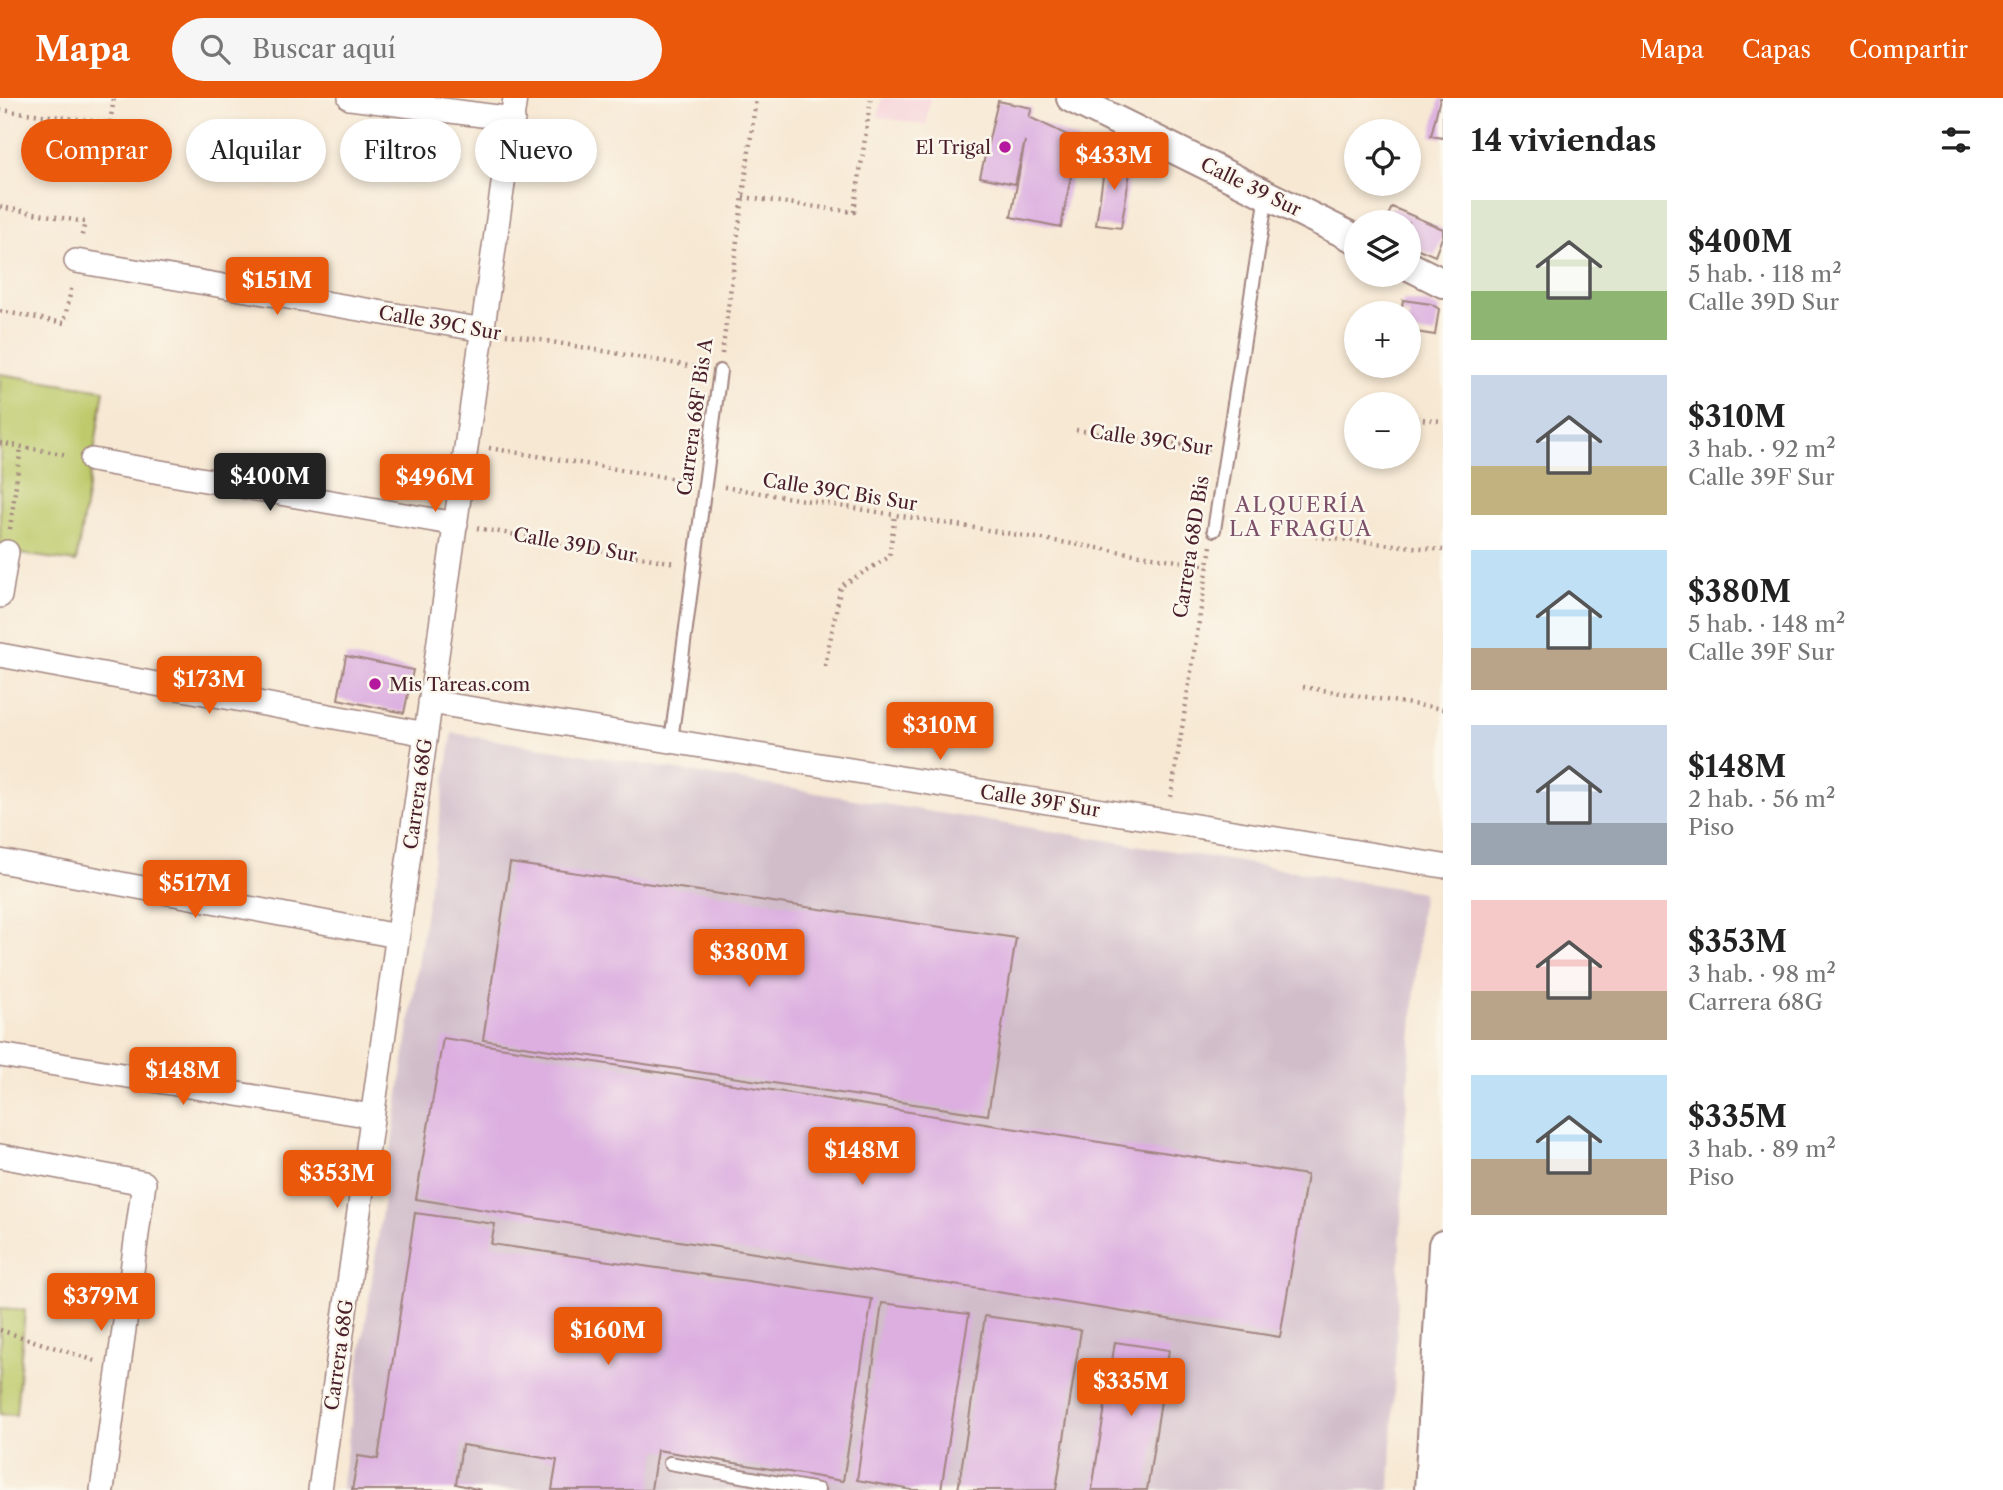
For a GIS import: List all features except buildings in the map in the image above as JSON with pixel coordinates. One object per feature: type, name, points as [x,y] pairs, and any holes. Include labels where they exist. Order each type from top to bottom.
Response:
[{"type":"street","points":[[349,98],[514,108]]},
{"type":"street","name":"Calle 39 Sur","points":[[1071,98],[1344,233]]},
{"type":"street","name":"Carrera 68G","points":[[320,1490],[514,108]]},
{"type":"street","name":"Calle 39C Sur","points":[[76,261],[484,330]]},
{"type":"street","points":[[1421,272],[1443,283]]},
{"type":"street","points":[[92,460],[456,524]]},
{"type":"street","points":[[0,596],[7,552]]},
{"type":"street","points":[[0,655],[426,734]]},
{"type":"street","name":"Calle 39F Sur","points":[[430,702],[1443,866]]},
{"type":"street","points":[[0,861],[397,936]]},
{"type":"street","points":[[0,1055],[372,1116]]},
{"type":"street","points":[[0,1156],[144,1183],[102,1490]]},
{"type":"street","points":[[1429,1490],[1443,1245]]},
{"type":"lane","name":"Carrera 68D Bis","points":[[1214,530],[1267,195]]},
{"type":"lane","name":"Carrera 68F Bis A","points":[[671,741],[720,371]]},
{"type":"lane","points":[[670,1463],[818,1490]]},
{"type":"path","points":[[0,110],[110,123],[114,98]]},
{"type":"path","name":"Carrera 68F Bis A","points":[[720,371],[756,98]]},
{"type":"path","points":[[743,197],[854,212],[871,98]]},
{"type":"path","points":[[0,207],[85,222]]},
{"type":"path","points":[[0,311],[64,323]]},
{"type":"path","name":"Calle 39C Sur","points":[[484,330],[720,371]]},
{"type":"path","points":[[1421,419],[1443,421]]},
{"type":"path","name":"Calle 39C Sur","points":[[1076,430],[1226,451]]},
{"type":"path","points":[[0,443],[92,460]]},
{"type":"path","name":"Calle 39C Bis Sur","points":[[468,444],[1208,566]]},
{"type":"path","points":[[7,552],[21,447]]},
{"type":"path","points":[[825,666],[841,586],[889,557],[895,515]]},
{"type":"path","name":"Calle 39D Sur","points":[[456,524],[694,567]]},
{"type":"path","name":"Carrera 68D Bis","points":[[1167,822],[1214,530]]},
{"type":"path","points":[[1316,537],[1443,550]]},
{"type":"path","points":[[1303,687],[1443,709]]},
{"type":"path","points":[[0,1330],[119,1369]]},
{"type":"shaded area","points":[[882,98],[930,98],[926,125],[878,117]]},
{"type":"shaded area","points":[[452,733],[1422,892],[1405,1127],[1390,1490],[341,1490]]},
{"type":"green space","points":[[0,374],[104,390],[76,562],[0,551]]},
{"type":"green space","points":[[0,1308],[25,1310],[16,1415],[0,1414]]},
{"type":"place","name":"El Trigal","points":[[1005,147]]},
{"type":"place","name":"Mis Tareas.com","points":[[375,684]]},
{"type":"district","name":"ALQUERÍA LA FRAGUA","points":[[1301,516]]}]
